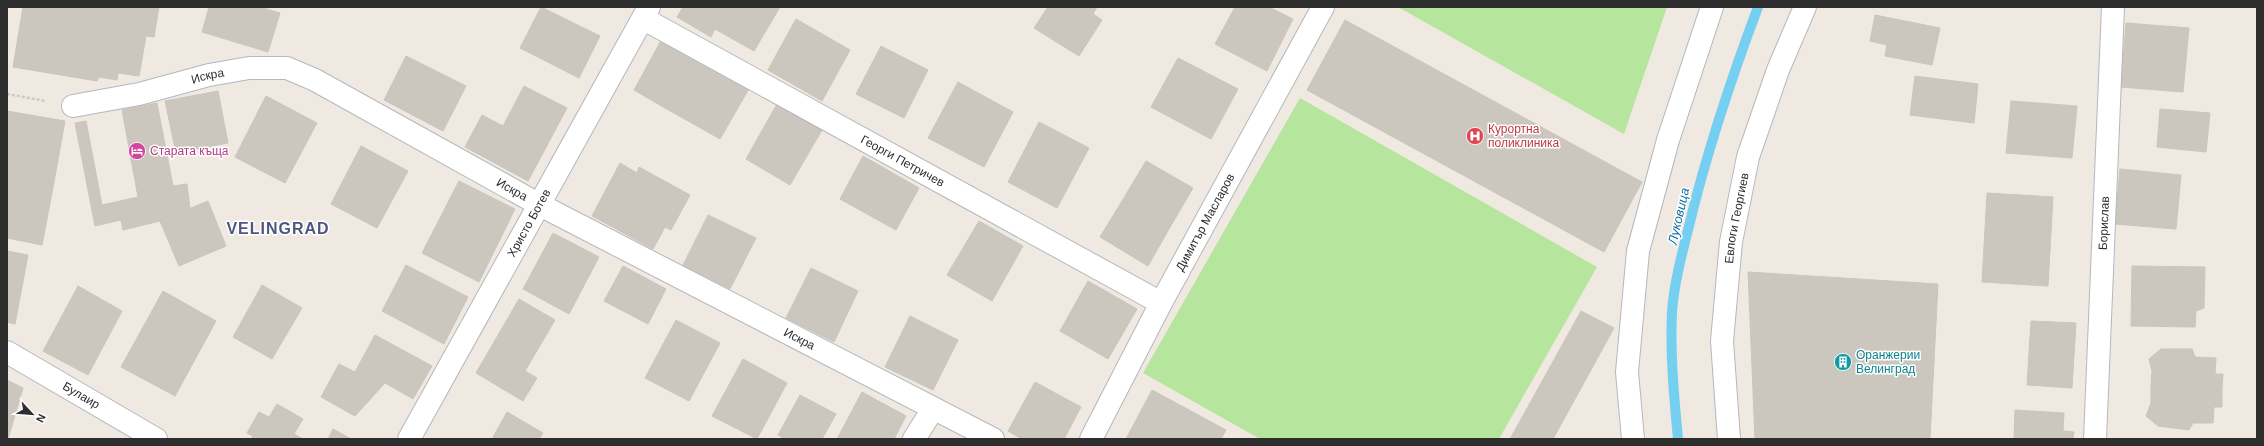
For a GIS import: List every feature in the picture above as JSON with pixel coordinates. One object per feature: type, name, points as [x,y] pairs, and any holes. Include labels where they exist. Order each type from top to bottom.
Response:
[{"type":"street","name":"Димитър Масларов","points":[[1091,439],[1161,303],[1323,7]]},
{"type":"street","points":[[1633,439],[1627,372],[1638,251],[1668,140],[1712,7]]},
{"type":"street","name":"Евлоги Георгиев","points":[[1729,439],[1722,341],[1730,242],[1748,157],[1778,70],[1805,7]]},
{"type":"street","name":"Борислав","points":[[2095,439],[2113,7]]},
{"type":"street","name":"Георги Петричев","points":[[647,13],[1161,303]]},
{"type":"street","name":"Христо Ботев","points":[[409,439],[647,13]]},
{"type":"street","name":"Искра","points":[[72,106],[139,94],[216,74],[249,68],[287,68],[315,80],[540,205],[993,439]]},
{"type":"street","name":"Булаир","points":[[7,352],[156,439]]},
{"type":"street","points":[[914,439],[933,408]]},
{"type":"path","points":[[7,94],[72,106]]},
{"type":"green space","points":[[1398,7],[1667,7],[1624,134]]},
{"type":"green space","points":[[1300,98],[1597,267],[1499,439],[1260,439],[1143,373]]},
{"type":"building","points":[[23,7],[159,7],[154,37],[146,36],[139,76],[118,73],[117,80],[99,77],[97,81],[13,67]]},
{"type":"building","points":[[209,7],[260,7],[280,13],[268,52],[202,32]]},
{"type":"building","points":[[541,7],[600,36],[579,78],[520,48]]},
{"type":"building","points":[[683,7],[780,7],[754,51],[715,29],[711,37],[677,17]]},
{"type":"building","points":[[1048,7],[1097,7],[1093,14],[1102,20],[1079,56],[1034,28]]},
{"type":"building","points":[[1235,7],[1269,7],[1293,19],[1267,71],[1215,44]]},
{"type":"building","points":[[1875,15],[1940,28],[1932,65],[1885,56],[1887,45],[1870,41]]},
{"type":"building","points":[[796,19],[850,50],[822,101],[768,70]]},
{"type":"building","name":"Курортна поликлиника","points":[[1345,20],[1642,182],[1604,252],[1307,90]]},
{"type":"building","points":[[2126,23],[2189,28],[2183,92],[2121,87]]},
{"type":"building","points":[[663,37],[695,56],[665,108],[634,90]]},
{"type":"building","points":[[881,46],[928,70],[904,118],[856,94]]},
{"type":"building","points":[[406,56],[466,86],[443,131],[384,100]]},
{"type":"building","points":[[695,56],[750,87],[720,139],[665,108]]},
{"type":"building","points":[[1178,58],[1238,89],[1211,139],[1151,107]]},
{"type":"building","points":[[1915,76],[1978,84],[1974,123],[1910,115]]},
{"type":"building","points":[[958,82],[1013,112],[984,167],[928,138]]},
{"type":"building","points":[[524,86],[567,108],[528,181],[465,147],[482,115],[503,126]]},
{"type":"building","points":[[218,91],[228,143],[176,153],[165,101]]},
{"type":"building","points":[[266,96],[317,123],[285,183],[235,157]]},
{"type":"building","points":[[2011,101],[2077,106],[2072,158],[2006,153]]},
{"type":"building","points":[[157,103],[173,186],[187,184],[190,209],[160,221],[123,230],[121,220],[95,226],[75,123],[86,121],[102,205],[138,197],[122,110]]},
{"type":"building","points":[[777,104],[822,130],[790,185],[746,159]]},
{"type":"building","points":[[2160,109],[2210,113],[2206,152],[2157,147]]},
{"type":"building","points":[[7,111],[65,121],[54,182],[7,173]]},
{"type":"building","points":[[1039,122],[1089,148],[1057,208],[1008,182]]},
{"type":"building","points":[[361,146],[408,171],[377,228],[331,204]]},
{"type":"building","points":[[863,156],[919,188],[896,230],[840,199]]},
{"type":"building","points":[[1146,161],[1193,188],[1169,229],[1122,201]]},
{"type":"building","points":[[620,163],[637,173],[639,167],[690,195],[671,230],[665,227],[653,249],[592,216]]},
{"type":"building","points":[[2120,169],[2181,175],[2176,229],[2115,224]]},
{"type":"building","points":[[7,173],[54,182],[47,219],[7,211]]},
{"type":"building","points":[[459,181],[515,209],[479,282],[422,253]]},
{"type":"building","points":[[1987,193],[2053,197],[2048,286],[1982,282]]},
{"type":"building","points":[[208,201],[226,246],[179,266],[160,221]]},
{"type":"building","points":[[1122,201],[1169,229],[1148,266],[1100,237]]},
{"type":"building","points":[[7,211],[47,219],[42,245],[7,238]]},
{"type":"building","points":[[708,215],[756,238],[730,289],[683,265]]},
{"type":"building","points":[[979,221],[1023,246],[992,301],[947,275]]},
{"type":"building","points":[[553,233],[599,257],[569,314],[523,289]]},
{"type":"building","points":[[7,251],[28,255],[15,324],[7,322]]},
{"type":"building","points":[[406,265],[468,297],[444,344],[382,311]]},
{"type":"building","points":[[623,266],[666,289],[648,324],[604,301]]},
{"type":"building","points":[[2132,266],[2205,267],[2204,308],[2196,311],[2195,327],[2131,326]]},
{"type":"building","points":[[811,268],[858,291],[834,342],[786,318]]},
{"type":"building","name":"Оранжерии Велинград","points":[[1748,272],[1938,284],[1930,439],[1755,439]]},
{"type":"building","points":[[1088,281],[1137,309],[1108,359],[1060,331]]},
{"type":"building","points":[[262,285],[302,308],[272,359],[233,337]]},
{"type":"building","points":[[78,286],[122,311],[88,375],[43,351]]},
{"type":"building","points":[[163,291],[216,321],[175,396],[121,367]]},
{"type":"building","points":[[519,299],[555,320],[525,371],[537,378],[523,401],[476,373]]},
{"type":"building","points":[[1581,311],[1614,328],[1553,439],[1510,439]]},
{"type":"building","points":[[910,316],[958,340],[933,390],[885,367]]},
{"type":"building","points":[[676,320],[720,343],[689,401],[645,378]]},
{"type":"building","points":[[2031,321],[2076,323],[2072,388],[2027,385]]},
{"type":"building","points":[[375,335],[432,366],[413,399],[385,383],[355,416],[321,397],[339,364],[355,372]]},
{"type":"building","points":[[2161,349],[2192,349],[2195,357],[2216,358],[2215,374],[2223,374],[2222,390],[2151,387],[2152,371],[2149,359]]},
{"type":"building","points":[[743,359],[787,383],[757,439],[712,416]]},
{"type":"building","points":[[7,380],[23,388],[8,439],[7,439]]},
{"type":"building","points":[[1035,382],[1081,407],[1064,439],[1022,439],[1008,431]]},
{"type":"building","points":[[2151,387],[2222,390],[2222,407],[2214,407],[2213,423],[2193,423],[2189,430],[2158,426],[2146,416],[2151,403]]},
{"type":"building","points":[[1152,390],[1226,430],[1221,439],[1126,439]]},
{"type":"building","points":[[862,392],[906,416],[894,439],[837,439]]},
{"type":"building","points":[[800,395],[836,414],[822,439],[785,439],[778,435]]},
{"type":"building","points":[[277,404],[303,419],[294,434],[303,439],[251,439],[253,436],[247,433],[259,412],[269,417]]},
{"type":"building","points":[[2015,410],[2064,413],[2063,431],[2074,432],[2073,439],[2014,439]]},
{"type":"building","points":[[507,412],[543,433],[539,439],[492,439]]},
{"type":"building","points":[[333,429],[351,439],[328,439]]},
{"type":"waterway","name":"Луковица","points":[[1678,439],[1672,360],[1672,312],[1676,279],[1696,198],[1712,143],[1738,61],[1758,7]]},
{"type":"place","name":"Курортна поликлиника","points":[[1475,136]]},
{"type":"place","name":"Старата къща","points":[[137,151]]},
{"type":"place","name":"Оранжерии Велинград","points":[[1843,362]]},
{"type":"district","name":"VELINGRAD","points":[[278,228]]}]
